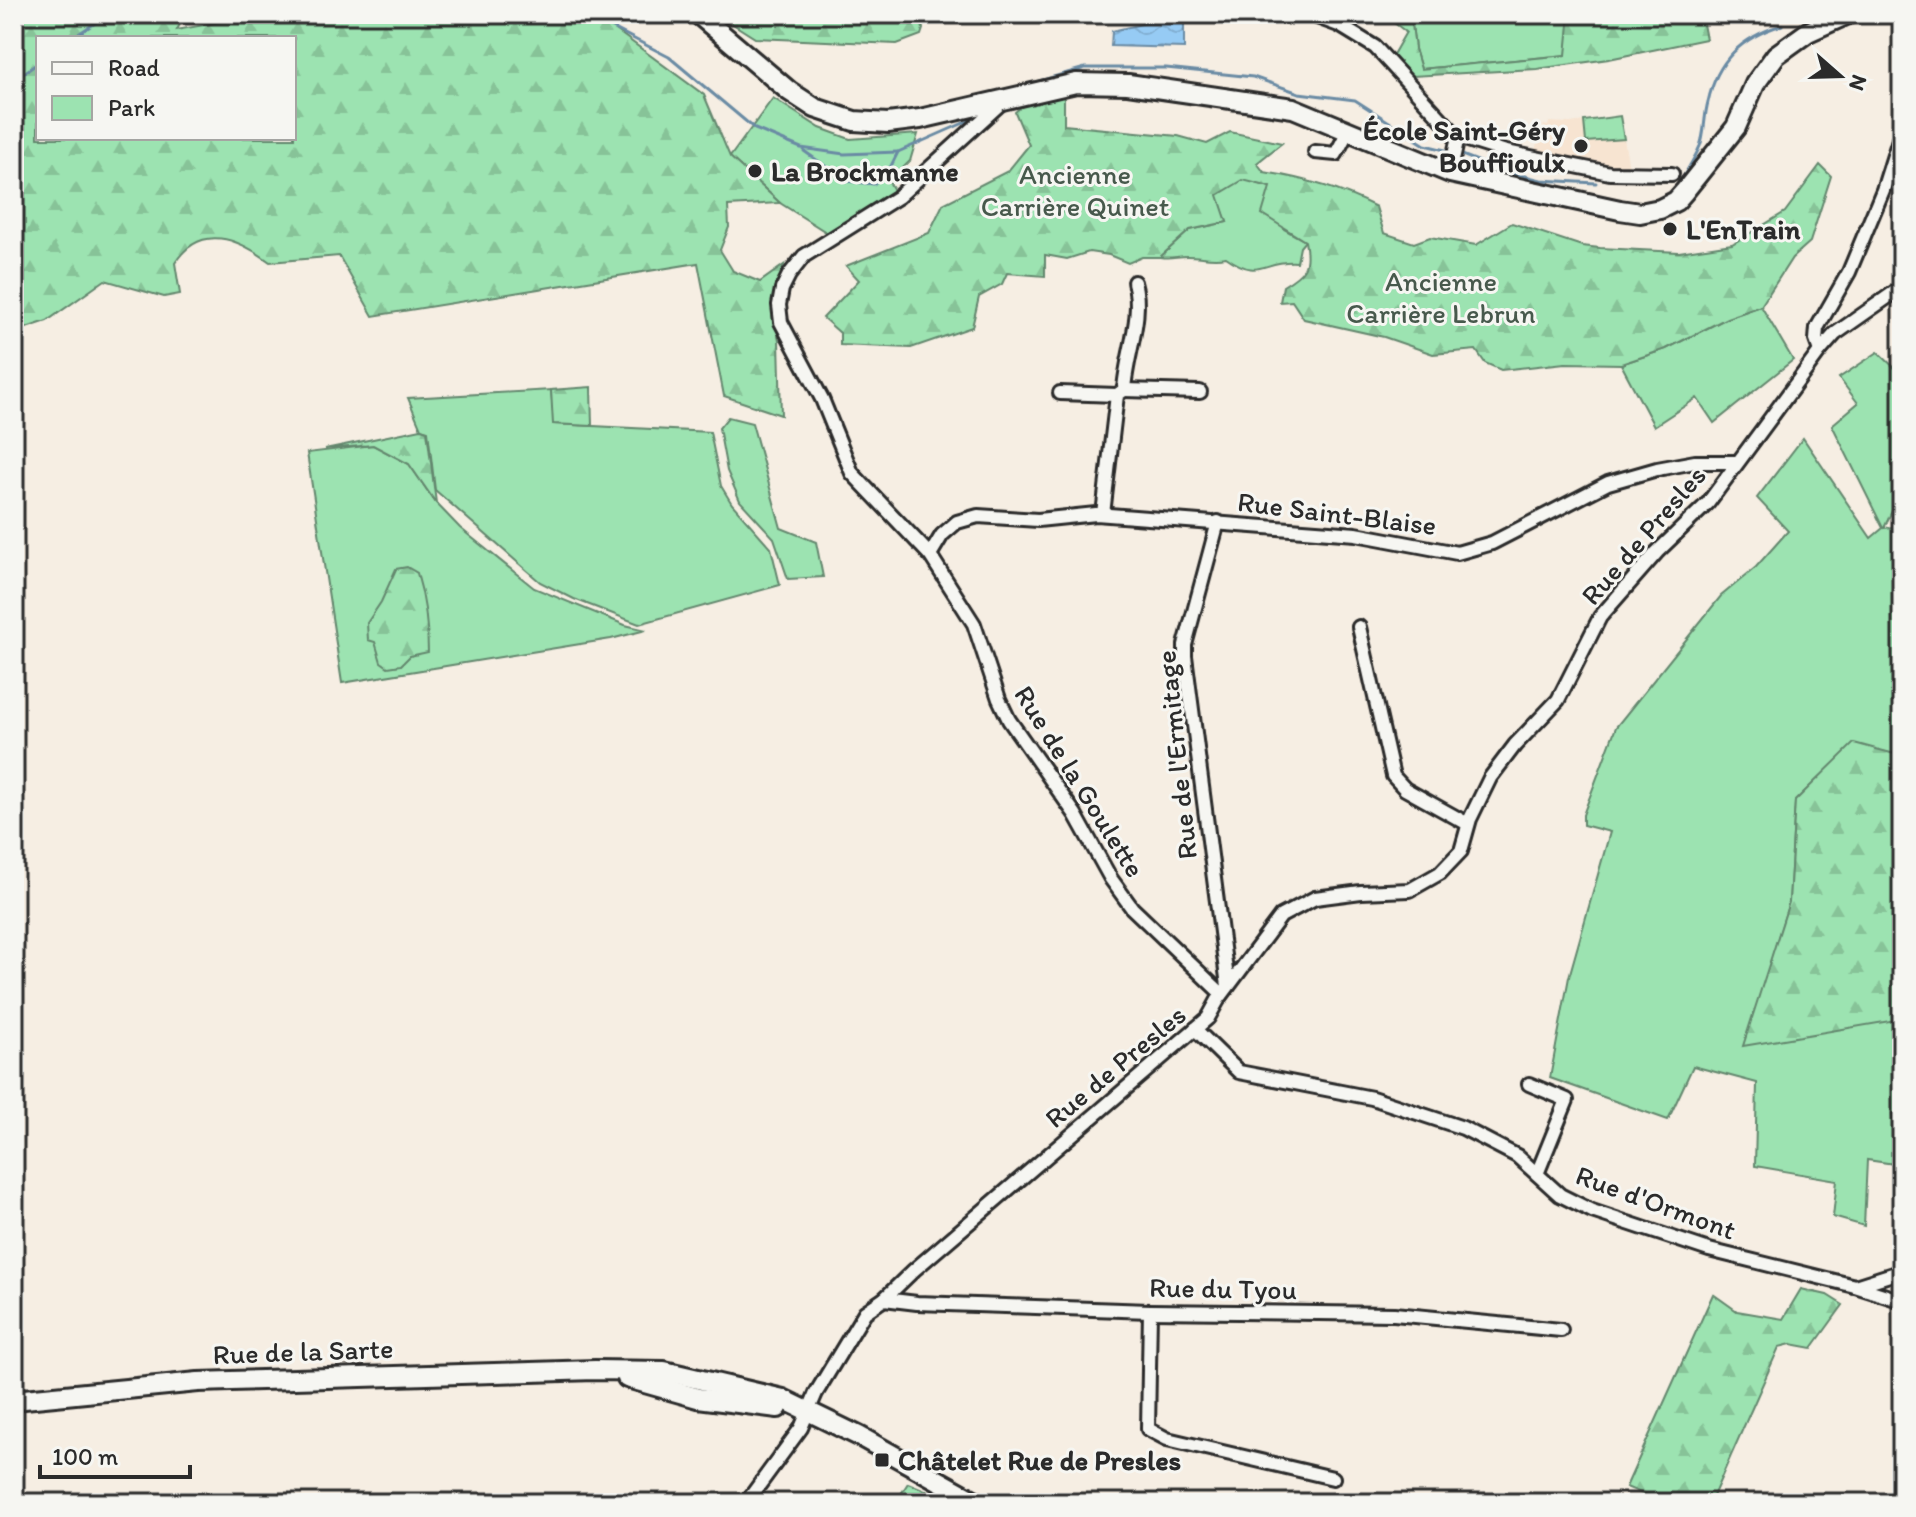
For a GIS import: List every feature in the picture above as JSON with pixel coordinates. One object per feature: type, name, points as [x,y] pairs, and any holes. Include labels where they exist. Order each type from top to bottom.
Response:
[{"type":"main road","points":[[698,14],[789,91],[815,108],[854,121],[888,123],[920,119],[1076,83],[1128,84],[1293,108],[1348,131],[1454,153],[1620,210],[1640,213],[1660,209],[1676,201],[1736,127],[1755,84],[1776,55],[1808,32],[1848,14]]},
{"type":"main road","name":"Rue de la Sarte","points":[[14,1400],[198,1382],[595,1370],[662,1379],[750,1398],[783,1399],[859,1436],[979,1503]]},
{"type":"street","points":[[1309,14],[1339,25],[1375,47],[1454,153],[1506,152],[1610,173],[1672,174]]},
{"type":"street","name":"Rue de la Goulette","points":[[1006,98],[898,197],[804,256],[789,275],[779,305],[781,322],[822,399],[852,473],[930,555],[974,624],[1009,720],[1075,814],[1111,879],[1132,908],[1225,990]]},
{"type":"street","points":[[1820,351],[1816,340],[1817,328],[1849,272],[1883,190],[1902,130]]},
{"type":"street","points":[[1315,152],[1336,154],[1348,131]]},
{"type":"street","points":[[1103,514],[1120,393],[1139,298],[1134,282]]},
{"type":"street","name":"Rue de Presles","points":[[746,1503],[801,1428],[816,1393],[865,1312],[884,1299],[1208,1018],[1225,990],[1281,916],[1315,898],[1410,890],[1440,873],[1461,851],[1468,824],[1490,778],[1515,745],[1558,700],[1600,617],[1657,552],[1708,503],[1835,334],[1902,287]]},
{"type":"street","points":[[1060,393],[1200,392]]},
{"type":"street","name":"Rue Saint-Blaise","points":[[930,555],[942,535],[957,522],[978,516],[1038,520],[1103,514],[1356,534],[1457,553],[1492,543],[1608,483],[1695,462],[1737,462]]},
{"type":"street","name":"Rue de l'Ermitage","points":[[1218,522],[1185,645],[1185,656],[1225,990]]},
{"type":"street","points":[[1359,627],[1393,776],[1405,789],[1468,824]]},
{"type":"street","name":"Rue d'Ormont","points":[[1195,1029],[1239,1072],[1372,1098],[1463,1128],[1517,1156],[1560,1195],[1607,1216],[1709,1250],[1855,1286],[1902,1301]]},
{"type":"street","points":[[1529,1084],[1567,1100],[1537,1174]]},
{"type":"street","points":[[1855,1286],[1902,1271]]},
{"type":"street","name":"Rue du Tyou","points":[[884,1299],[917,1303],[1150,1311],[1394,1314],[1561,1330]]},
{"type":"street","points":[[1150,1311],[1148,1429],[1167,1439],[1333,1478]]},
{"type":"shaded area","name":"École Saint-Géry Bouffioulx","points":[[1620,116],[1630,173],[1534,152],[1544,125],[1548,126],[1549,122],[1570,123]]},
{"type":"green space","points":[[14,14],[185,14],[177,30],[263,14],[594,14],[704,95],[730,157],[780,203],[728,206],[729,227],[720,250],[733,271],[760,282],[784,265],[773,306],[779,340],[781,415],[724,396],[698,263],[373,316],[339,256],[270,262],[233,241],[208,239],[196,242],[185,250],[175,263],[180,294],[164,297],[105,280],[47,321],[14,332]]},
{"type":"green space","points":[[725,14],[920,14],[923,29],[921,35],[897,44],[755,38],[725,19]]},
{"type":"green space","points":[[1423,14],[1411,16],[1421,69],[1566,55],[1570,14],[1701,14],[1706,39],[1609,59],[1537,69],[1412,76],[1391,58],[1406,32],[1384,15]]},
{"type":"green space","points":[[1570,14],[1567,55],[1421,69],[1411,16]]},
{"type":"green space","points":[[1064,95],[1064,125],[1178,136],[1207,144],[1230,132],[1282,143],[1257,163],[1264,172],[1322,185],[1376,207],[1384,233],[1414,243],[1430,237],[1476,245],[1512,223],[1582,246],[1600,248],[1679,252],[1732,244],[1785,212],[1820,165],[1831,176],[1810,242],[1792,258],[1761,306],[1727,318],[1666,349],[1621,364],[1565,363],[1501,370],[1485,363],[1476,350],[1433,354],[1384,337],[1304,319],[1292,301],[1280,302],[1283,286],[1304,268],[1307,257],[1305,241],[1262,214],[1270,187],[1243,180],[1218,195],[1227,222],[1190,230],[1160,257],[1142,257],[1128,263],[1109,255],[1089,252],[1067,259],[1045,255],[1045,276],[1007,273],[1002,284],[979,297],[972,327],[911,348],[840,345],[840,333],[823,318],[859,280],[846,266],[929,233],[943,204],[1008,171],[1029,145],[1015,112],[1031,99]]},
{"type":"green space","points":[[773,98],[820,128],[850,139],[918,134],[910,161],[889,182],[898,197],[834,237],[780,203],[730,157]]},
{"type":"green space","points":[[1620,116],[1624,139],[1586,142],[1584,121]]},
{"type":"green space","points":[[1243,179],[1270,187],[1284,229],[1305,241],[1300,247],[1297,262],[1255,269],[1226,257],[1160,257],[1190,230],[1227,222],[1217,195]]},
{"type":"green space","points":[[1761,306],[1793,360],[1714,423],[1697,398],[1654,426],[1621,364],[1666,349],[1727,318]]},
{"type":"green space","points":[[1878,352],[1902,375],[1902,506],[1892,511],[1884,528],[1902,526],[1902,756],[1854,744],[1795,801],[1789,902],[1768,970],[1888,1020],[1902,1019],[1902,1113],[1892,1114],[1901,1165],[1867,1160],[1864,1226],[1833,1217],[1837,1180],[1755,1166],[1757,1083],[1693,1066],[1668,1120],[1550,1078],[1569,977],[1610,832],[1583,825],[1583,815],[1616,727],[1721,596],[1756,567],[1788,531],[1757,498],[1803,438],[1871,538],[1883,528],[1832,425],[1858,403],[1839,378]]},
{"type":"green space","points":[[591,387],[592,426],[553,424],[551,390]]},
{"type":"green space","points":[[551,390],[554,424],[710,432],[721,486],[732,504],[771,548],[780,585],[639,624],[540,582],[435,490],[428,431],[421,429],[408,398]]},
{"type":"green space","points":[[728,417],[752,423],[781,528],[816,542],[823,577],[788,579],[774,538],[740,501],[727,471],[719,428]]},
{"type":"green space","points":[[421,429],[427,431],[436,503],[409,464],[373,445],[325,449]]},
{"type":"green space","points":[[373,445],[409,464],[436,503],[460,528],[534,588],[625,625],[646,630],[611,639],[342,683],[307,453]]},
{"type":"green space","points":[[407,567],[417,573],[420,583],[426,612],[428,652],[410,656],[401,665],[388,667],[381,662],[375,642],[368,640],[367,623],[396,569]]},
{"type":"green space","points":[[1854,743],[1902,756],[1902,1019],[1743,1046],[1789,902],[1795,801]]},
{"type":"green space","points":[[1801,1289],[1827,1295],[1843,1305],[1812,1348],[1791,1344],[1779,1347],[1710,1503],[1665,1503],[1626,1487],[1713,1294],[1737,1311],[1783,1319]]},
{"type":"green space","points":[[908,1483],[957,1503],[895,1503]]},
{"type":"water","points":[[1158,20],[1184,21],[1184,48],[1111,46],[1112,31]]},
{"type":"waterway","points":[[75,36],[109,14]]},
{"type":"waterway","points":[[586,14],[669,57],[755,129],[801,148],[844,154],[898,152],[975,118]]},
{"type":"waterway","points":[[1681,180],[1700,146],[1712,87],[1725,62],[1755,36],[1782,25]]},
{"type":"waterway","points":[[14,80],[36,64]]},
{"type":"waterway","points":[[1025,85],[1085,68],[1166,68],[1253,77],[1299,93],[1355,100],[1425,145],[1449,151]]},
{"type":"waterway","points":[[804,151],[846,181],[874,184],[889,170],[898,152]]},
{"type":"waterway","points":[[1457,153],[1500,170],[1541,180],[1596,183]]},
{"type":"place","name":"École Saint-Géry Bouffioulx","points":[[1581,146]]},
{"type":"place","name":"La Brockmanne","points":[[755,171]]},
{"type":"place","name":"L'EnTrain","points":[[1670,229]]},
{"type":"place","name":"Châtelet Rue de Presles","points":[[882,1460]]},
{"type":"park label","name":"Ancienne Carrière Quinet","points":[[1075,190]]},
{"type":"park label","name":"Ancienne Carrière Lebrun","points":[[1441,297]]}]
